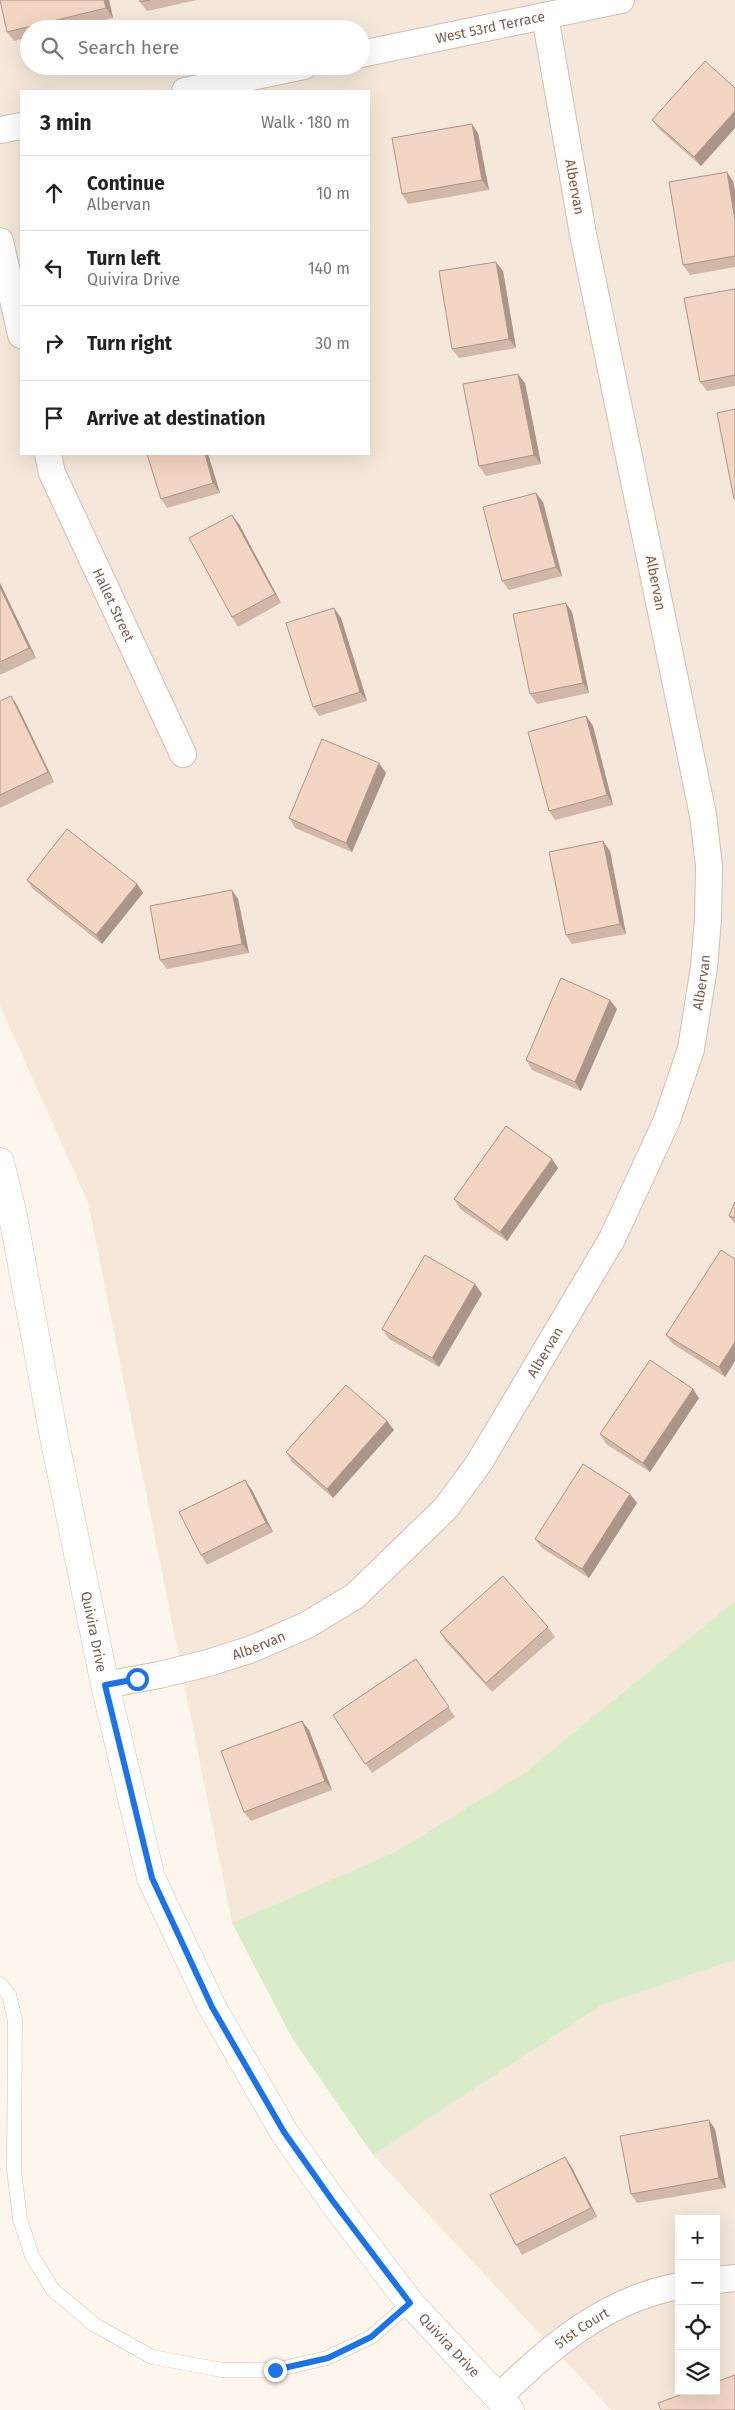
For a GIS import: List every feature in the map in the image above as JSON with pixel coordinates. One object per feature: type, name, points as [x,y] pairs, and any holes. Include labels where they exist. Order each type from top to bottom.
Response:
[{"type":"main road","name":"Quivira Drive","points":[[0,1162],[12,1211],[56,1446],[105,1685],[152,1878],[212,2007],[284,2132],[332,2200],[410,2303],[505,2404]]},
{"type":"street","name":"West 53rd Terrace","points":[[370,52],[621,0]]},
{"type":"street","name":"Albervan","points":[[105,1685],[208,1663],[252,1649],[307,1625],[355,1596],[446,1508],[479,1463],[612,1238],[666,1120],[691,1050],[704,967],[708,919],[709,866],[703,815],[584,234],[545,16]]},
{"type":"street","points":[[190,90],[261,75]]},
{"type":"street","points":[[0,130],[20,126]]},
{"type":"street","points":[[0,242],[20,331]]},
{"type":"street","name":"Hallet Street","points":[[48,455],[52,473],[183,754]]},
{"type":"street","points":[[720,2280],[735,2278]]},
{"type":"street","name":"51st Court","points":[[505,2404],[535,2361],[604,2312],[664,2289],[675,2287]]},
{"type":"lane","points":[[0,1984],[9,1995],[15,2020],[14,2170],[20,2219],[32,2256],[53,2290],[95,2325],[152,2357],[222,2370],[275,2370],[328,2358],[371,2337],[410,2303]]},
{"type":"shaded area","points":[[0,0],[735,0],[735,1601],[524,1773],[395,1852],[232,1923],[88,1202],[0,1006]]},
{"type":"shaded area","points":[[735,1960],[735,2410],[611,2410],[373,2155],[602,2005]]},
{"type":"green space","points":[[735,1601],[735,1960],[602,2005],[373,2155],[292,2038],[232,1923],[395,1852],[524,1773]]},
{"type":"building","points":[[0,0],[104,0],[106,8],[56,20],[20,20],[20,29],[7,32]]},
{"type":"building","points":[[705,61],[735,88],[735,111],[694,157],[652,120]]},
{"type":"building","points":[[472,124],[482,180],[402,194],[392,138]]},
{"type":"building","points":[[727,172],[735,220],[735,256],[683,265],[669,182]]},
{"type":"building","points":[[496,262],[509,339],[452,349],[439,271]]},
{"type":"building","points":[[735,289],[735,375],[700,382],[684,298]]},
{"type":"building","points":[[518,374],[534,455],[479,466],[463,384]]},
{"type":"building","points":[[735,409],[735,499],[734,499],[717,413]]},
{"type":"building","points":[[147,455],[205,455],[213,483],[161,499]]},
{"type":"building","points":[[536,493],[556,567],[502,581],[483,507]]},
{"type":"building","points":[[232,515],[275,594],[232,617],[189,538]]},
{"type":"building","points":[[0,587],[29,648],[0,662]]},
{"type":"building","points":[[566,603],[583,683],[530,694],[513,614]]},
{"type":"building","points":[[334,608],[360,692],[313,707],[286,623]]},
{"type":"building","points":[[11,696],[48,772],[0,795],[0,701]]},
{"type":"building","points":[[586,716],[607,795],[549,811],[528,732]]},
{"type":"building","points":[[322,739],[379,763],[346,843],[289,818]]},
{"type":"building","points":[[67,829],[137,884],[96,935],[27,880]]},
{"type":"building","points":[[603,841],[620,924],[566,935],[549,852]]},
{"type":"building","points":[[232,890],[242,944],[160,960],[150,906]]},
{"type":"building","points":[[561,978],[610,1000],[575,1082],[526,1060]]},
{"type":"building","points":[[506,1126],[552,1159],[500,1232],[454,1199]]},
{"type":"building","points":[[735,1202],[735,1218],[729,1216]]},
{"type":"building","points":[[721,1250],[735,1259],[735,1342],[719,1367],[666,1335]]},
{"type":"building","points":[[425,1255],[475,1284],[432,1358],[382,1329]]},
{"type":"building","points":[[650,1360],[693,1389],[643,1463],[600,1434]]},
{"type":"building","points":[[346,1385],[387,1421],[327,1489],[286,1452]]},
{"type":"building","points":[[583,1464],[630,1494],[582,1569],[535,1539]]},
{"type":"building","points":[[245,1480],[266,1523],[201,1555],[179,1512]]},
{"type":"building","points":[[503,1576],[548,1627],[486,1683],[440,1632]]},
{"type":"building","points":[[416,1659],[449,1707],[365,1764],[333,1715]]},
{"type":"building","points":[[302,1721],[325,1781],[244,1812],[221,1751]]},
{"type":"building","points":[[709,2120],[719,2178],[631,2194],[620,2136]]},
{"type":"building","points":[[565,2157],[591,2208],[516,2245],[490,2195]]},
{"type":"building","points":[[735,2375],[735,2410],[661,2410],[658,2403],[680,2395],[720,2395],[720,2381]]},
{"type":"route","points":[[137,1679],[105,1685],[152,1878],[212,2007],[284,2132],[332,2200],[410,2303],[371,2337],[328,2358],[275,2370]]}]
